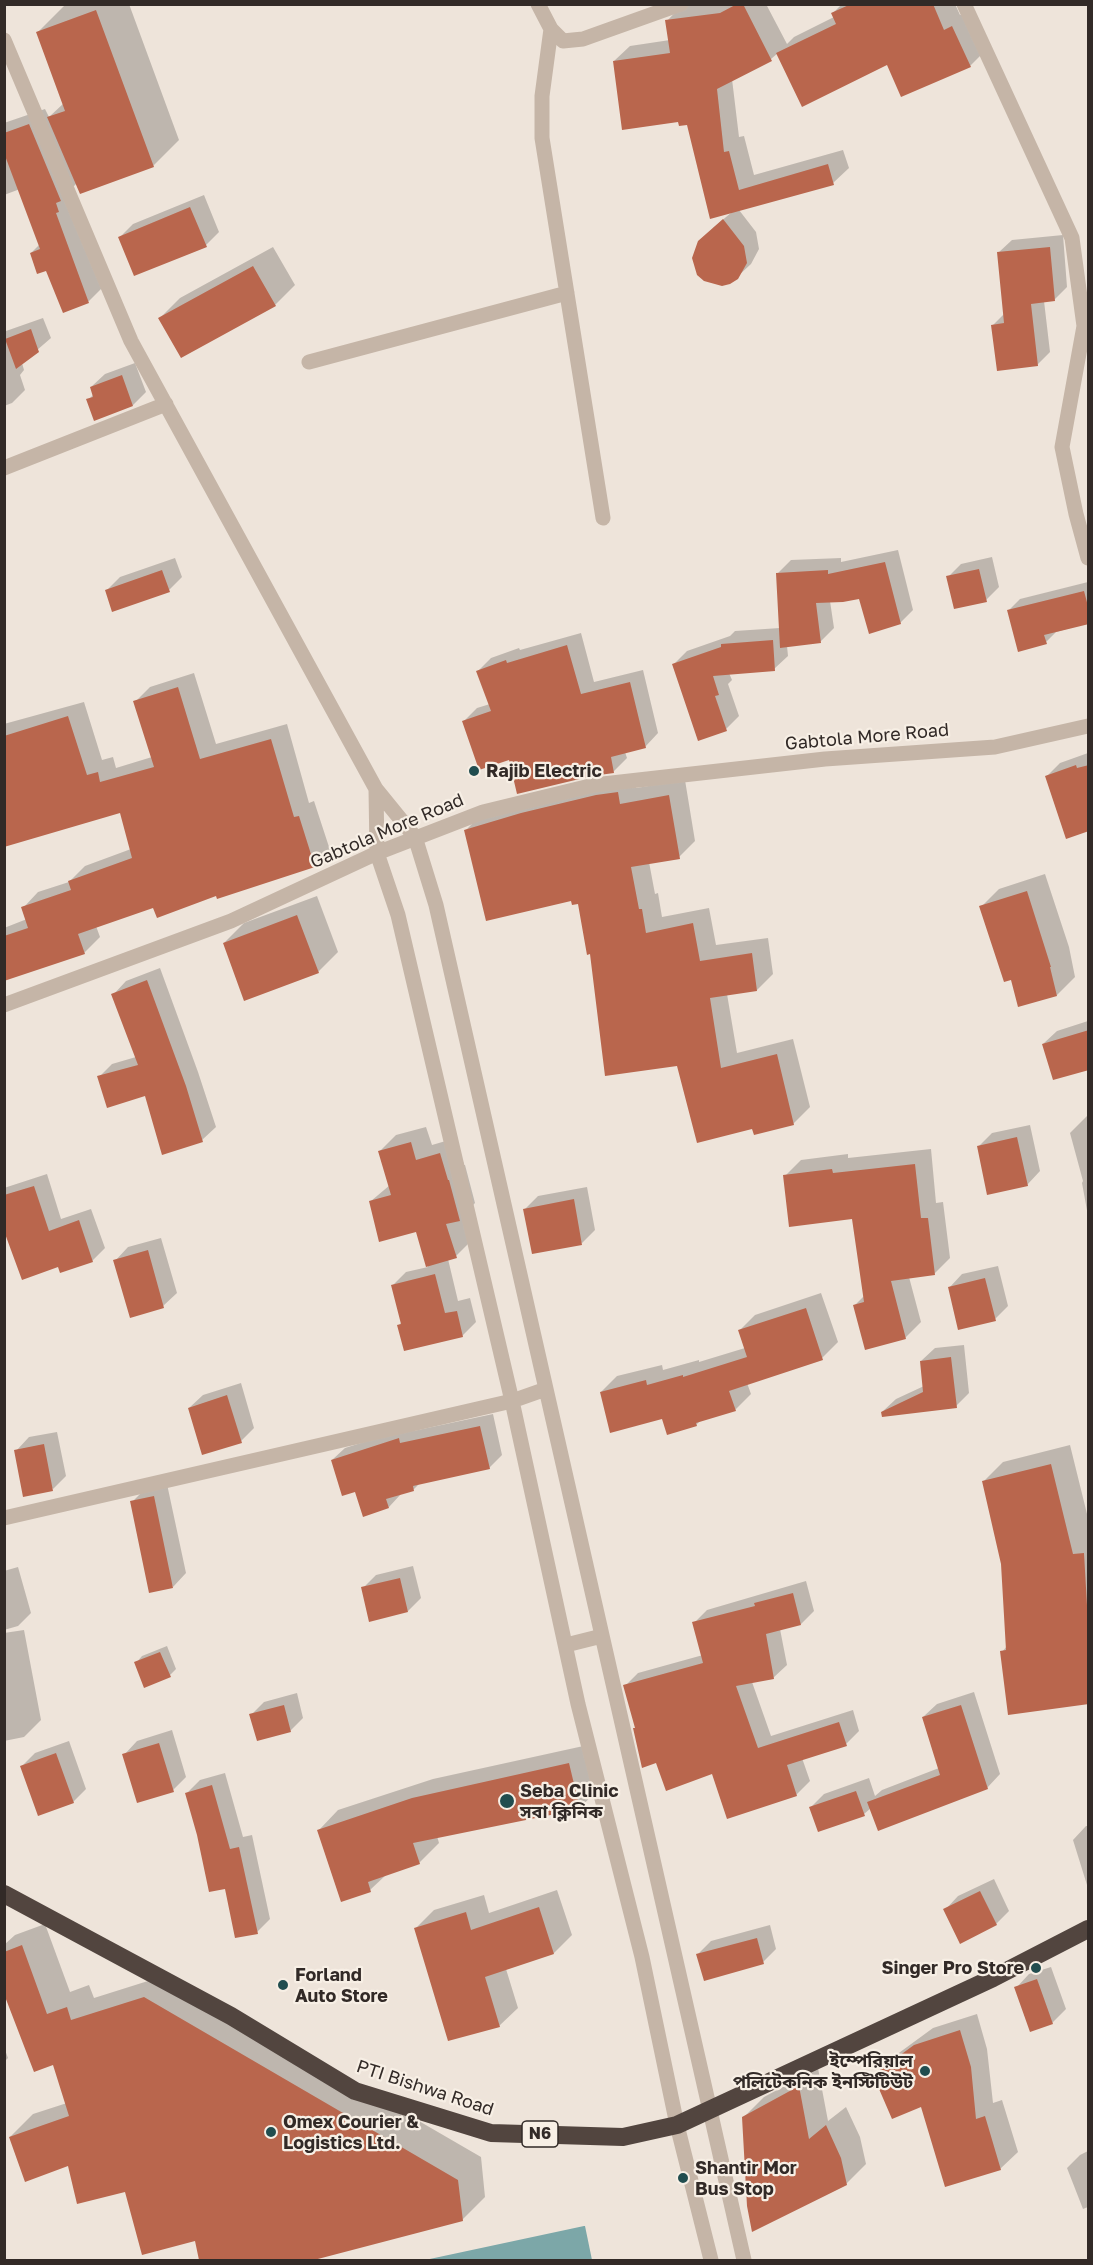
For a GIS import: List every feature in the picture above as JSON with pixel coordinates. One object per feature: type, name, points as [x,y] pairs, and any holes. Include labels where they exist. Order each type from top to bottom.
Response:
[{"type":"highway","name":"PTI Bishwa Road","points":[[4,1894],[231,2016],[355,2091],[491,2133],[623,2137],[677,2125],[993,1978],[1089,1929]]},
{"type":"street","points":[[538,4],[551,29],[563,40],[583,39],[681,4]]},
{"type":"street","points":[[964,4],[1072,238],[1084,326],[1062,447],[1076,514],[1089,558]]},
{"type":"street","points":[[551,29],[543,96],[542,138],[603,518]]},
{"type":"street","points":[[4,40],[131,341],[376,789],[415,837],[436,905],[744,2260]]},
{"type":"street","points":[[309,362],[567,293]]},
{"type":"street","points":[[4,468],[166,404]]},
{"type":"street","name":"Gabtola More Road","points":[[4,1005],[231,921],[377,853],[483,812],[594,785],[825,759],[994,747],[1089,726]]},
{"type":"street","points":[[376,789],[377,853],[398,915],[512,1401],[566,1645],[642,1957],[677,2125],[711,2260]]},
{"type":"street","points":[[4,1518],[512,1401],[546,1389]]},
{"type":"street","points":[[566,1645],[602,1636]]},
{"type":"water","points":[[584,2226],[592,2260],[425,2260]]},
{"type":"building","points":[[737,4],[743,4],[772,61],[717,89],[724,152],[729,151],[739,190],[828,164],[834,185],[710,219],[687,125],[679,126],[678,122],[622,130],[613,61],[670,53],[665,20],[720,13]]},
{"type":"building","points":[[851,4],[933,4],[944,30],[952,26],[971,67],[901,97],[887,65],[802,107],[776,53],[836,24],[831,13]]},
{"type":"building","points":[[96,10],[154,167],[80,194],[47,117],[65,111],[36,32]]},
{"type":"building","points":[[29,124],[61,201],[56,203],[59,212],[56,213],[89,303],[63,313],[46,271],[37,274],[30,253],[40,249],[4,153],[4,133]]},
{"type":"building","points":[[190,207],[207,247],[134,276],[118,237]]},
{"type":"building","points":[[723,219],[744,246],[747,263],[738,279],[722,286],[704,281],[697,275],[692,258],[698,241]]},
{"type":"building","points":[[1050,247],[1055,301],[1031,304],[1038,366],[997,371],[991,325],[1004,323],[997,252]]},
{"type":"building","points":[[253,266],[276,306],[181,358],[158,318]]},
{"type":"building","points":[[31,329],[39,352],[16,369],[5,339]]},
{"type":"building","points":[[122,375],[133,406],[94,421],[86,399],[93,397],[90,387]]},
{"type":"building","points":[[885,562],[901,624],[869,634],[859,599],[816,603],[821,643],[780,648],[776,573],[828,570],[828,574]]},
{"type":"building","points":[[979,569],[987,602],[954,609],[946,576]]},
{"type":"building","points":[[162,570],[170,592],[112,612],[105,590]]},
{"type":"building","points":[[1084,591],[1089,610],[1089,624],[1044,635],[1047,644],[1018,652],[1007,610]]},
{"type":"building","points":[[773,640],[775,671],[713,676],[719,695],[715,696],[727,731],[698,741],[672,664],[721,647],[721,644]]},
{"type":"building","points":[[567,645],[581,694],[630,682],[646,748],[611,757],[614,773],[517,794],[509,760],[479,770],[462,721],[491,711],[476,671],[506,660],[507,663]]},
{"type":"building","points":[[178,687],[200,759],[271,739],[294,817],[299,816],[315,867],[217,899],[216,896],[157,918],[153,908],[78,934],[85,954],[4,981],[4,936],[28,928],[21,907],[71,890],[68,881],[132,858],[120,813],[4,847],[4,736],[68,716],[87,775],[98,772],[100,782],[154,767],[133,701]]},
{"type":"building","points":[[1076,765],[1077,768],[1089,765],[1089,831],[1066,839],[1045,776]]},
{"type":"building","points":[[618,792],[620,804],[669,795],[680,859],[631,867],[646,933],[693,923],[700,961],[752,953],[757,991],[710,998],[721,1068],[777,1054],[794,1125],[754,1135],[752,1129],[697,1143],[677,1066],[605,1076],[590,954],[587,955],[578,904],[572,905],[571,901],[486,921],[464,830],[521,813]]},
{"type":"building","points":[[1027,891],[1051,967],[1057,996],[1018,1007],[1011,980],[1004,982],[979,906]]},
{"type":"building","points":[[297,915],[319,973],[244,1001],[223,943]]},
{"type":"building","points":[[147,980],[186,1086],[203,1142],[162,1155],[145,1096],[107,1108],[97,1076],[138,1065],[111,994]]},
{"type":"building","points":[[1089,1030],[1089,1070],[1053,1080],[1042,1044]]},
{"type":"building","points":[[1017,1137],[1028,1186],[987,1195],[977,1146]]},
{"type":"building","points":[[411,1142],[416,1160],[440,1153],[460,1221],[446,1224],[457,1258],[426,1267],[416,1232],[379,1242],[369,1201],[391,1195],[378,1151]]},
{"type":"building","points":[[915,1164],[921,1218],[928,1218],[935,1275],[891,1281],[906,1339],[865,1350],[853,1305],[864,1302],[852,1219],[789,1227],[783,1175],[832,1169],[833,1173]]},
{"type":"building","points":[[34,1186],[49,1231],[79,1220],[93,1262],[60,1273],[58,1267],[22,1280],[4,1231],[4,1195]]},
{"type":"building","points":[[574,1199],[582,1245],[532,1254],[523,1209]]},
{"type":"building","points":[[148,1250],[164,1308],[130,1318],[113,1260]]},
{"type":"building","points":[[435,1274],[445,1313],[457,1311],[463,1337],[404,1351],[397,1325],[401,1324],[391,1285]]},
{"type":"building","points":[[985,1278],[996,1321],[958,1330],[948,1287]]},
{"type":"building","points":[[806,1308],[823,1360],[729,1391],[736,1411],[696,1423],[697,1426],[667,1435],[662,1419],[610,1433],[600,1392],[646,1380],[647,1385],[683,1375],[683,1377],[747,1357],[738,1330]]},
{"type":"building","points":[[951,1357],[957,1408],[882,1417],[881,1412],[923,1392],[920,1361]]},
{"type":"building","points":[[227,1395],[242,1443],[202,1455],[188,1408]]},
{"type":"building","points":[[480,1426],[490,1469],[413,1486],[414,1491],[386,1499],[389,1508],[363,1517],[355,1492],[342,1496],[331,1460],[399,1438],[400,1443]]},
{"type":"building","points":[[44,1444],[53,1491],[23,1497],[14,1450]]},
{"type":"building","points":[[1051,1464],[1073,1554],[1084,1553],[1089,1640],[1089,1704],[1008,1715],[1000,1651],[1006,1650],[1001,1564],[982,1481]]},
{"type":"building","points":[[154,1496],[173,1588],[149,1593],[130,1501]]},
{"type":"building","points":[[400,1578],[408,1612],[369,1622],[361,1587]]},
{"type":"building","points":[[793,1593],[801,1625],[766,1634],[774,1679],[736,1686],[758,1748],[839,1722],[847,1746],[787,1765],[797,1796],[727,1819],[712,1774],[666,1791],[656,1763],[642,1768],[633,1728],[635,1728],[623,1685],[703,1663],[692,1622],[755,1606],[754,1603]]},
{"type":"building","points":[[160,1652],[171,1677],[144,1688],[134,1662]]},
{"type":"building","points":[[284,1705],[291,1732],[257,1741],[249,1714]]},
{"type":"building","points":[[961,1705],[988,1789],[878,1831],[867,1802],[940,1775],[922,1717]]},
{"type":"building","points":[[159,1743],[174,1792],[137,1803],[122,1754]]},
{"type":"building","points":[[56,1753],[74,1803],[38,1816],[20,1766]]},
{"type":"building","points":[[569,1763],[580,1809],[413,1843],[420,1864],[368,1882],[371,1892],[341,1902],[317,1830],[412,1798]]},
{"type":"building","points":[[212,1785],[230,1849],[239,1847],[258,1934],[235,1938],[225,1889],[209,1892],[185,1793]]},
{"type":"building","points":[[856,1791],[865,1816],[818,1832],[809,1807]]},
{"type":"building","points":[[980,1891],[997,1925],[960,1944],[943,1909]]},
{"type":"building","points":[[539,1907],[554,1954],[485,1977],[500,2027],[448,2041],[414,1928],[466,1912],[471,1930]]},
{"type":"building","points":[[757,1938],[764,1964],[704,1981],[696,1954]]},
{"type":"building","name":"Omex Courier & Logistics Ltd.","points":[[22,1945],[47,2014],[67,2007],[71,2020],[144,1997],[458,2180],[463,2221],[314,2260],[199,2260],[195,2241],[142,2255],[125,2192],[77,2204],[68,2166],[25,2182],[9,2137],[69,2116],[53,2065],[34,2072],[4,1994],[4,1952]]},
{"type":"building","points":[[1037,1979],[1053,2024],[1030,2032],[1014,1987]]},
{"type":"building","points":[[960,2030],[971,2067],[976,2119],[985,2116],[1001,2170],[945,2187],[921,2107],[892,2119],[873,2075],[914,2045]]},
{"type":"building","points":[[799,2086],[809,2139],[826,2125],[841,2158],[847,2185],[752,2232],[747,2206],[742,2117]]},
{"type":"place","name":"Rajib Electric","points":[[474,771]]},
{"type":"place","name":"Seba Clinic সবা ক্লিনিক","points":[[507,1801]]},
{"type":"place","name":"Singer Pro Store","points":[[1036,1968]]},
{"type":"place","name":"Forland Auto Store","points":[[283,1985]]},
{"type":"place","name":"ইম্পেরিয়াল পলিটেকনিক ইনস্টিটিউট","points":[[925,2071]]},
{"type":"place","name":"Omex Courier & Logistics Ltd.","points":[[271,2132]]},
{"type":"place","name":"Shantir Mor Bus Stop","points":[[683,2178]]}]
